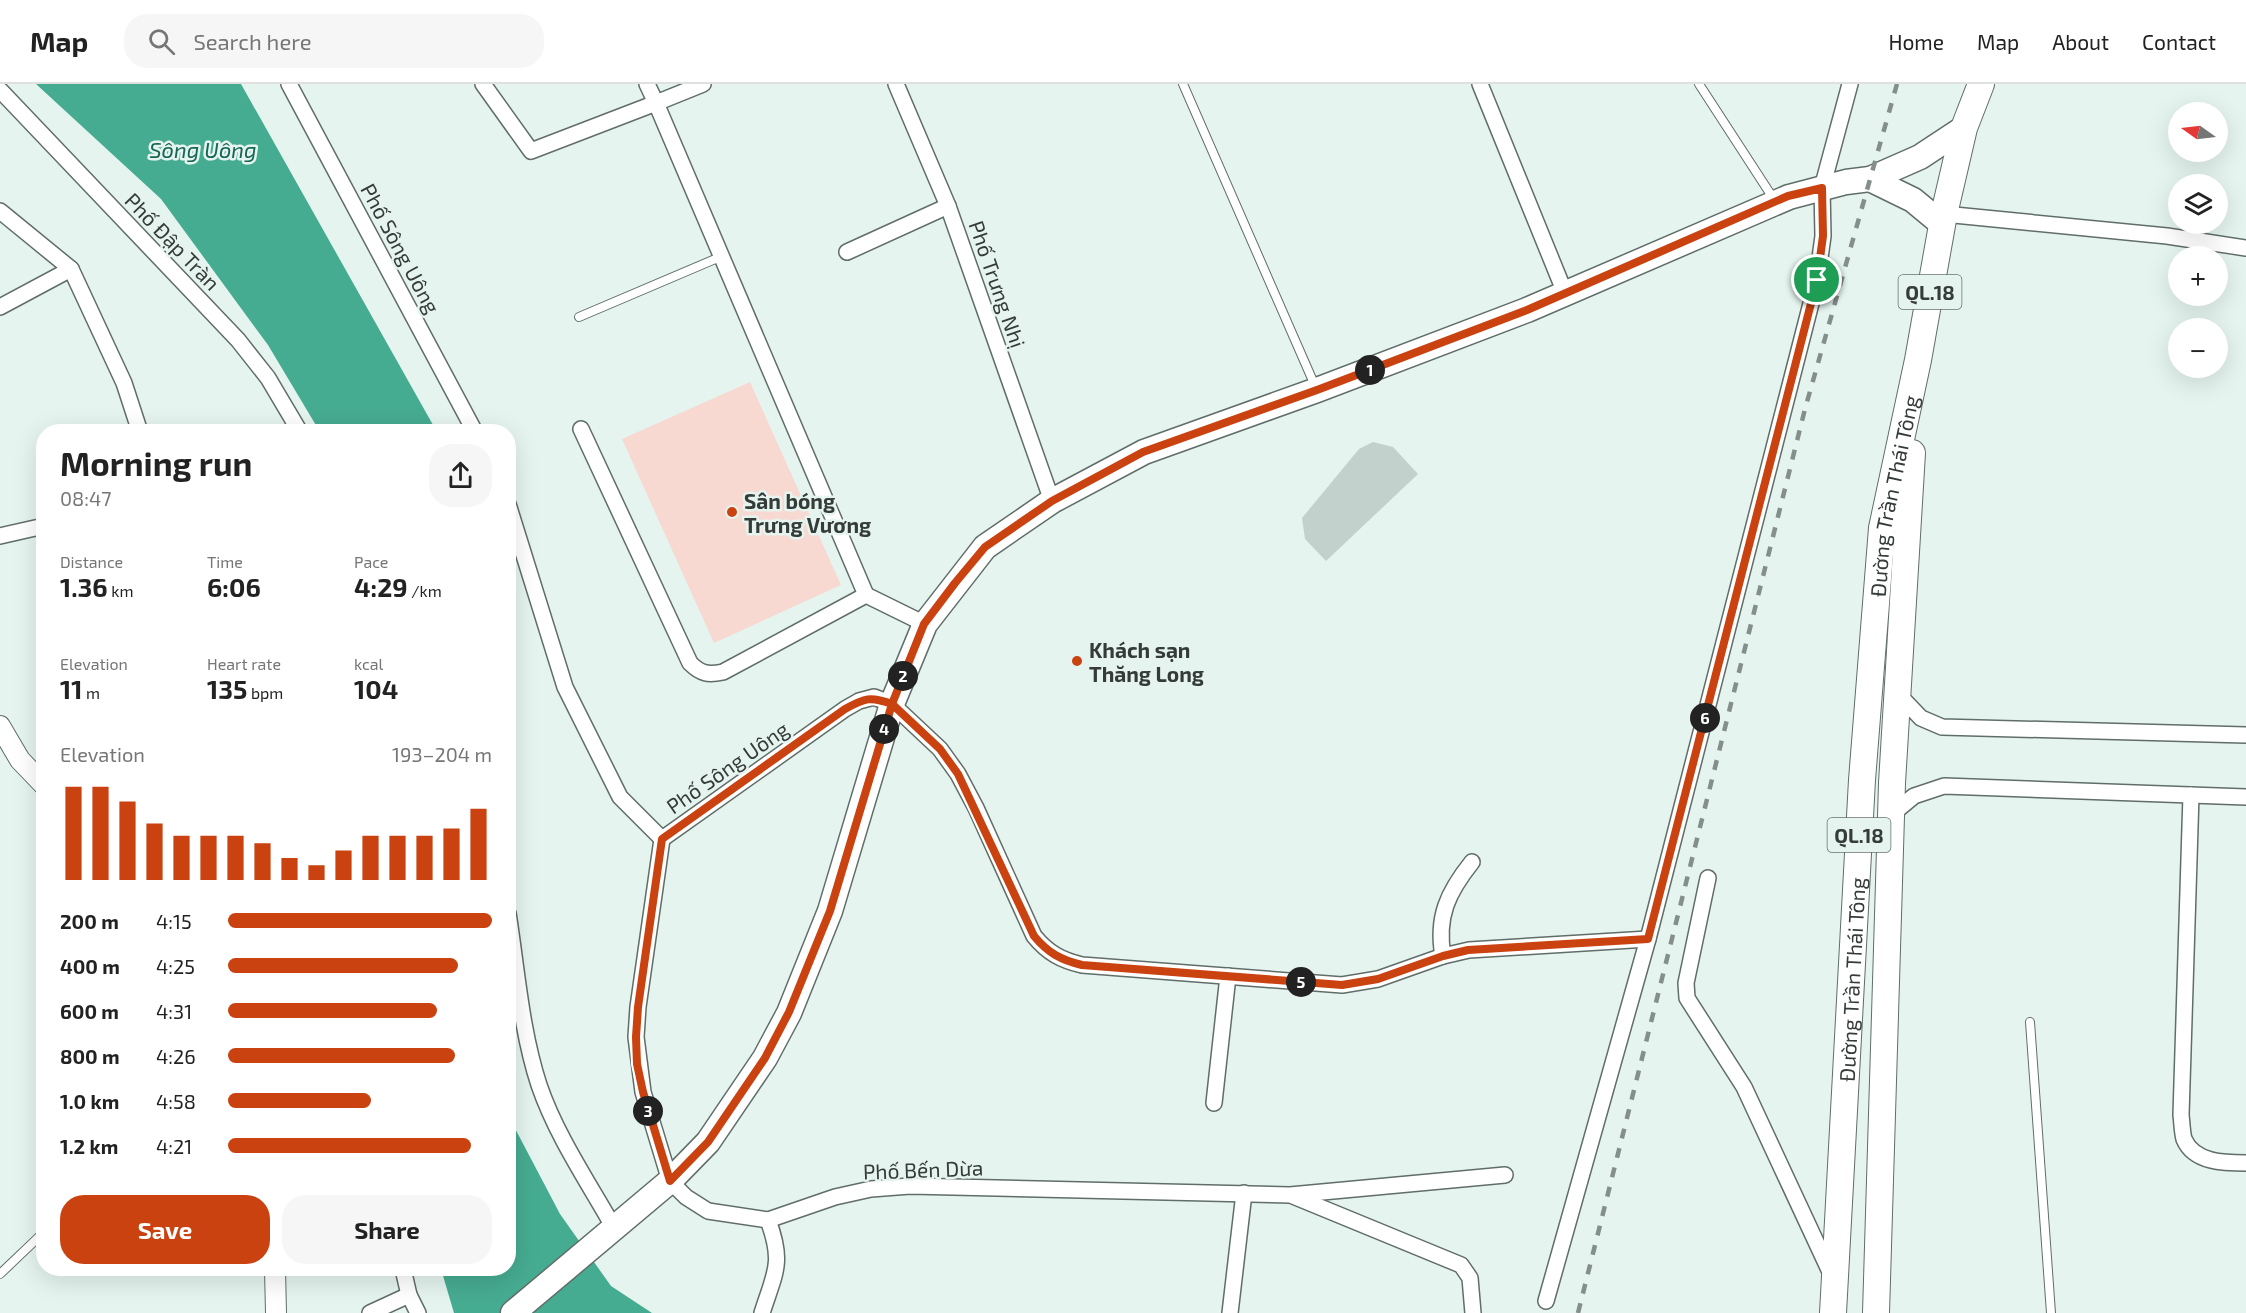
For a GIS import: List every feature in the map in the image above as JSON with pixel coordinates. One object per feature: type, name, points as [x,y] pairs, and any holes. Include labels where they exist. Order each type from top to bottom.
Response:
[{"type":"highway","name":"QL.18","points":[[1964,128],[1981,84]]},
{"type":"highway","name":"Đường Trần Thái Tông","points":[[1833,1313],[1833,1278],[1862,780],[1882,528],[1918,360],[1943,219],[1964,128]]},
{"type":"highway","name":"Đường Trần Thái Tông","points":[[1876,1313],[1891,816],[1918,360]]},
{"type":"main road","points":[[513,1313],[670,1181],[708,1142],[765,1058],[789,1012],[830,911],[892,704],[924,624],[985,547],[1052,501],[1143,452],[1317,390],[1565,293],[1776,202],[1822,188],[1870,179],[1920,157],[1964,128]]},
{"type":"main road","points":[[1870,179],[1913,200],[1943,219]]},
{"type":"street","name":"Phố Sông Uông","points":[[289,84],[471,424]]},
{"type":"street","points":[[483,84],[531,151],[703,84]]},
{"type":"street","points":[[646,84],[866,595],[924,624]]},
{"type":"street","name":"Phố Trưng Nhị","points":[[896,84],[948,206],[1052,501]]},
{"type":"street","points":[[1480,84],[1565,293]]},
{"type":"street","points":[[1546,1301],[1648,939],[1817,280],[1823,236],[1822,188],[1850,84]]},
{"type":"street","name":"Phố Đập Tràn","points":[[0,90],[238,340],[268,378],[295,424]]},
{"type":"street","points":[[847,252],[948,206]]},
{"type":"street","points":[[0,211],[71,269],[124,383],[137,424]]},
{"type":"street","points":[[1943,219],[2167,236],[2246,248]]},
{"type":"street","points":[[0,307],[71,269]]},
{"type":"street","points":[[581,429],[690,663],[698,671],[710,674],[723,672],[866,595]]},
{"type":"street","points":[[0,536],[36,528]]},
{"type":"street","name":"Phố Sông Uông","points":[[516,530],[565,687],[620,797],[662,839],[845,709],[859,701],[874,697],[892,704]]},
{"type":"street","points":[[1897,693],[1921,718],[1942,727],[2246,735]]},
{"type":"street","points":[[892,704],[940,749],[958,774],[1034,936],[1047,951],[1065,961],[1082,965],[1342,985],[1378,979],[1443,956],[1497,946],[1648,939]]},
{"type":"street","points":[[0,726],[20,760],[36,777]]},
{"type":"street","points":[[1891,816],[1914,796],[1944,786],[2246,797]]},
{"type":"street","points":[[2191,795],[2181,1115],[2184,1140],[2198,1155],[2217,1163],[2246,1163]]},
{"type":"street","points":[[662,839],[638,1007],[636,1037],[637,1064],[643,1092],[670,1181]]},
{"type":"street","points":[[1443,956],[1440,940],[1443,914],[1453,886],[1472,862]]},
{"type":"street","points":[[1708,878],[1686,984],[1687,998],[1744,1087],[1833,1278]]},
{"type":"street","points":[[516,966],[529,1051],[540,1088],[607,1233]]},
{"type":"street","points":[[1214,1103],[1228,976]]},
{"type":"street","points":[[1290,1195],[1505,1174]]},
{"type":"street","name":"Phố Bến Dừa","points":[[670,1181],[686,1197],[708,1211],[768,1220],[835,1197],[871,1189],[910,1186],[1290,1195]]},
{"type":"street","points":[[1230,1313],[1244,1193]]},
{"type":"street","points":[[1290,1195],[1461,1265],[1470,1278],[1473,1313]]},
{"type":"street","points":[[762,1313],[778,1256],[768,1220]]},
{"type":"street","points":[[275,1276],[276,1313]]},
{"type":"street","points":[[405,1276],[409,1295],[418,1313]]},
{"type":"street","points":[[370,1313],[409,1295]]},
{"type":"lane","points":[[1183,84],[1317,390]]},
{"type":"lane","points":[[1699,84],[1776,202]]},
{"type":"lane","points":[[579,317],[720,257]]},
{"type":"lane","points":[[2030,1022],[2051,1313]]},
{"type":"lane","points":[[0,1274],[36,1240]]},
{"type":"shaded area","name":"Sân bóng Trưng Vương","points":[[750,382],[841,585],[714,643],[622,439]]},
{"type":"water","name":"Sông Uông","points":[[36,84],[241,84],[432,424],[315,424],[268,345],[161,199]]},
{"type":"water","points":[[516,1130],[560,1214],[611,1286],[652,1313],[454,1313],[443,1276],[516,1276]]},
{"type":"building","points":[[1373,442],[1393,447],[1418,474],[1326,561],[1305,539],[1302,518],[1359,449]]},
{"type":"railway","points":[[1578,1313],[1805,409],[1897,84]]},
{"type":"place","name":"Sân bóng Trưng Vương","points":[[732,512]]},
{"type":"place","name":"Khách sạn Thăng Long","points":[[1077,661]]},
{"type":"route","points":[[1817,280],[1648,939],[1497,946],[1468,950],[1443,956],[1410,970],[1378,979],[1342,985],[1082,965],[1065,961],[1047,951],[1034,936],[976,808],[958,774],[940,749],[892,704],[830,911],[789,1012],[765,1058],[708,1142],[670,1181],[643,1092],[637,1064],[636,1037],[638,1007],[662,839],[845,709],[859,701],[874,697],[892,704],[924,624],[985,547],[1052,501],[1143,452],[1317,390],[1527,310],[1788,196],[1822,188],[1822,256],[1817,280]]}]
